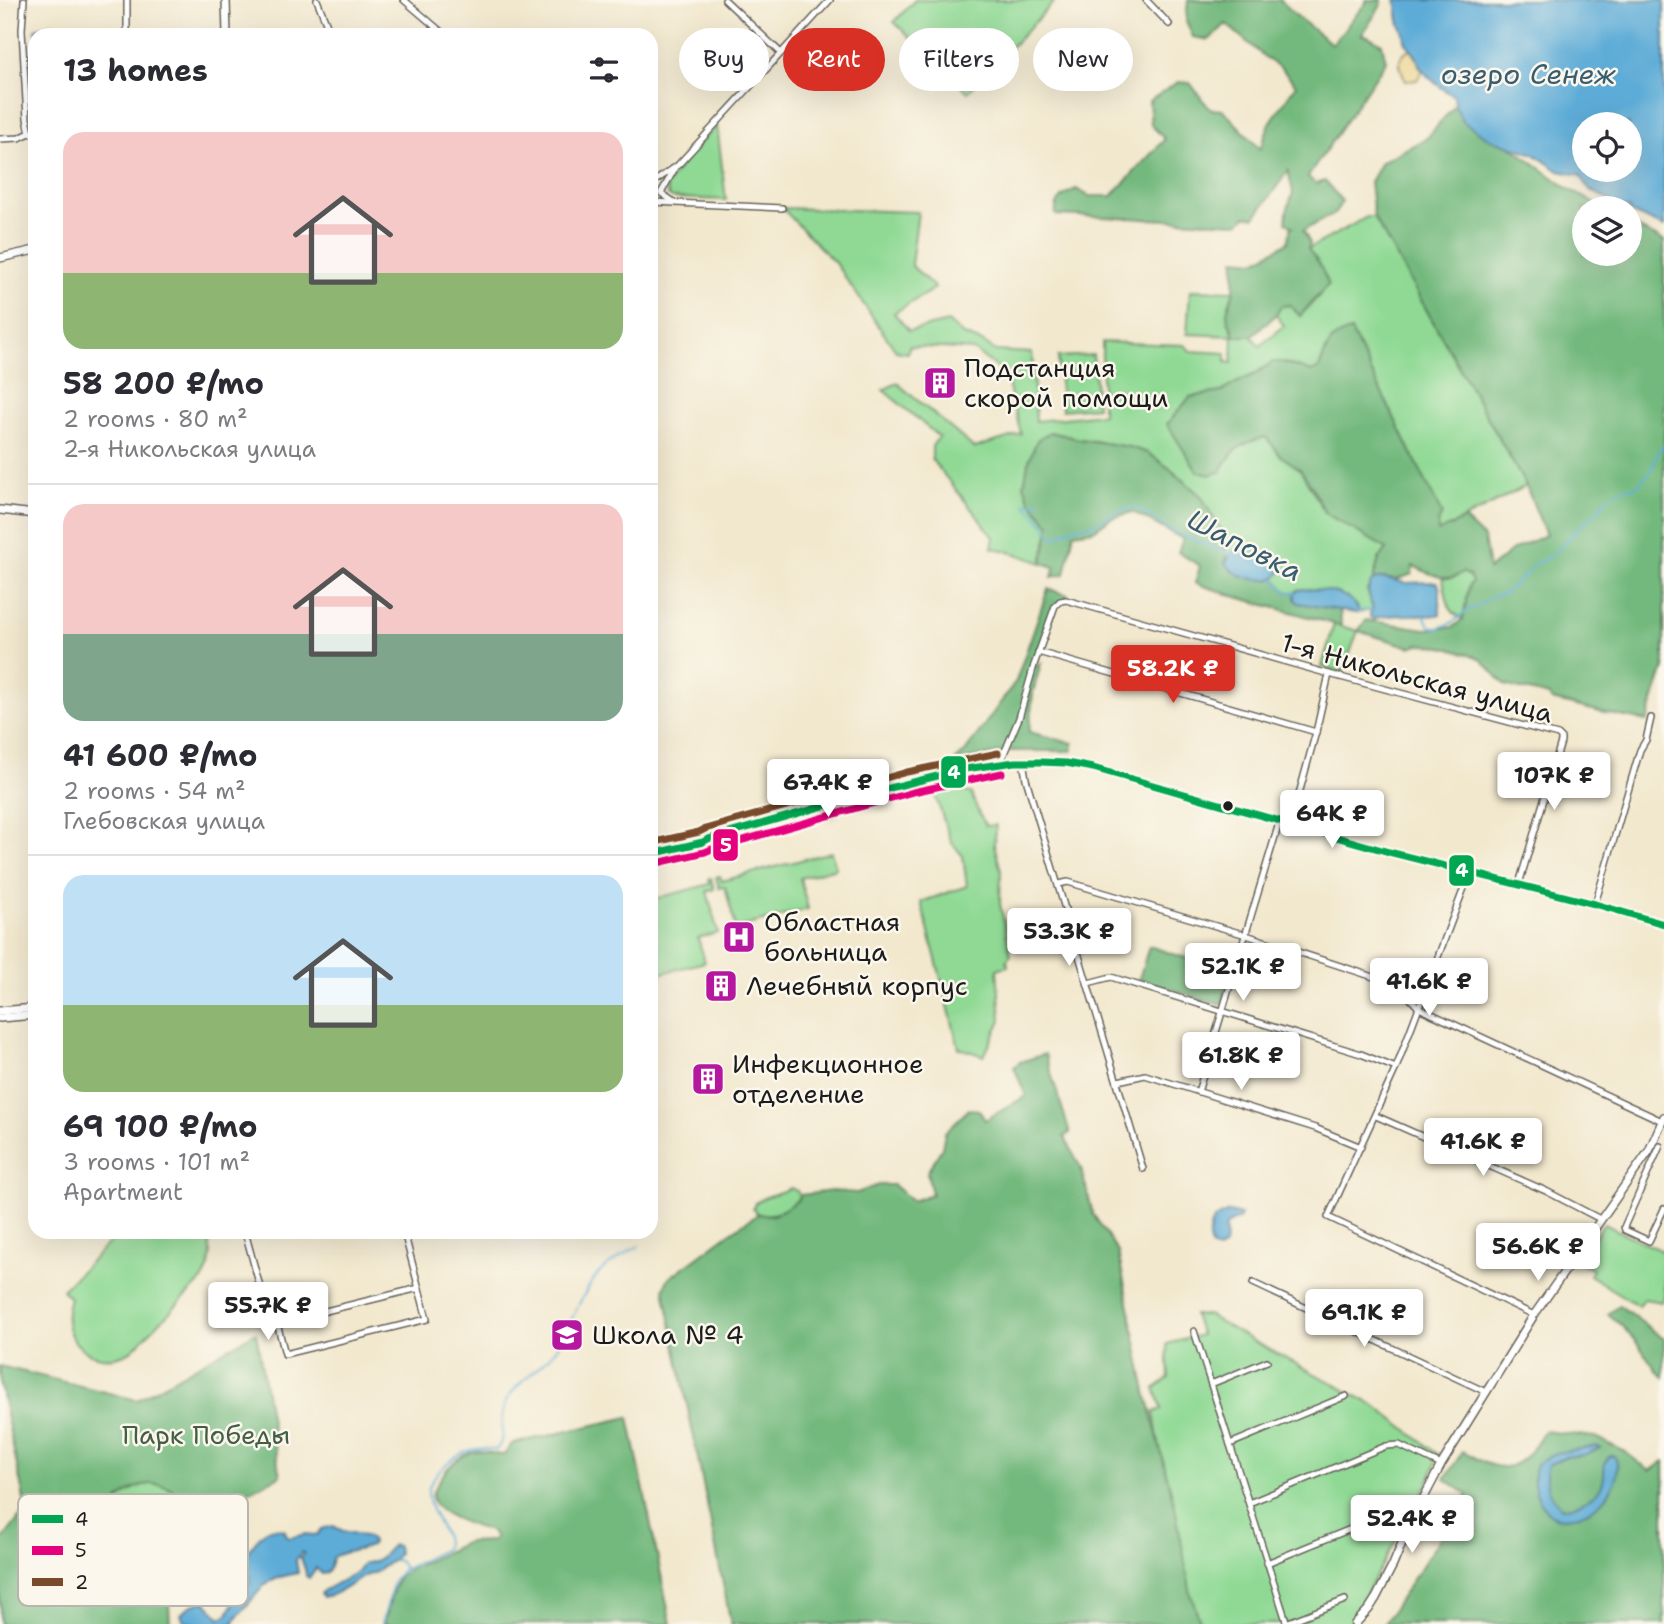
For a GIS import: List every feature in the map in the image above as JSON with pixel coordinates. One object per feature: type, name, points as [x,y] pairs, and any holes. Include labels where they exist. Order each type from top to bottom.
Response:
[{"type":"street","points":[[24,0],[22,30],[28,122]]},
{"type":"street","points":[[127,0],[127,28]]},
{"type":"street","points":[[226,0],[227,28]]},
{"type":"street","points":[[317,0],[328,28]]},
{"type":"street","points":[[404,0],[437,28]]},
{"type":"street","points":[[725,0],[781,53]]},
{"type":"street","points":[[658,199],[678,165],[830,0]]},
{"type":"street","points":[[1146,0],[1169,24]]},
{"type":"street","points":[[0,139],[28,135]]},
{"type":"street","points":[[658,179],[678,165]]},
{"type":"street","points":[[658,186],[661,193],[678,204]]},
{"type":"street","points":[[658,202],[782,208]]},
{"type":"street","points":[[0,258],[28,252]]},
{"type":"street","points":[[0,510],[28,513]]},
{"type":"street","name":"1-я Никольская улица","points":[[1038,652],[1055,606],[1066,600],[1555,734],[1561,742],[1519,884]]},
{"type":"street","points":[[1000,762],[1019,718],[1038,652],[1315,732]]},
{"type":"street","points":[[1291,823],[1329,674]]},
{"type":"street","points":[[1595,904],[1651,718]]},
{"type":"street","points":[[1023,761],[1026,779],[1143,1169]]},
{"type":"street","points":[[658,852],[703,842],[910,782],[1000,762],[1055,761],[1094,768],[1390,852],[1664,924]]},
{"type":"street","points":[[1198,1092],[1280,820]]},
{"type":"street","points":[[1470,872],[1396,1068],[1328,1217],[1534,1315]]},
{"type":"street","points":[[1059,884],[1068,882],[1246,935],[1386,981],[1409,997],[1419,1008],[1663,1119],[1659,1145],[1624,1229],[1649,1241],[1664,1209]]},
{"type":"street","points":[[1088,983],[1111,976],[1361,1054],[1396,1068]]},
{"type":"street","points":[[0,1011],[28,1009]]},
{"type":"street","points":[[0,1018],[28,1016]]},
{"type":"street","points":[[1118,1081],[1145,1074],[1315,1128],[1361,1147]]},
{"type":"street","points":[[1376,1115],[1546,1191],[1600,1219]]},
{"type":"street","points":[[1355,1624],[1376,1598],[1441,1465],[1534,1315],[1649,1151],[1659,1145]]},
{"type":"street","points":[[1656,1227],[1664,1230]]},
{"type":"street","points":[[247,1239],[268,1316],[277,1323],[285,1354],[427,1319],[406,1239]]},
{"type":"street","points":[[1253,1283],[1486,1392]]},
{"type":"street","points":[[277,1323],[419,1288]]},
{"type":"street","points":[[1194,1331],[1287,1623],[1345,1600]]},
{"type":"street","points":[[1211,1384],[1267,1361]]},
{"type":"street","points":[[1230,1444],[1346,1396]]},
{"type":"street","points":[[1248,1503],[1386,1446],[1399,1446],[1441,1465]]},
{"type":"street","points":[[1267,1563],[1422,1500]]},
{"type":"green space","points":[[915,0],[1056,0],[1019,39],[1019,28],[900,28],[894,22]]},
{"type":"green space","points":[[1188,0],[1280,0],[1332,44],[1366,0],[1382,0],[1362,35],[1382,44],[1386,61],[1308,177],[1316,184],[1325,181],[1342,201],[1335,213],[1303,231],[1310,243],[1308,249],[1319,263],[1329,285],[1300,316],[1290,305],[1281,306],[1276,315],[1251,336],[1233,336],[1233,329],[1228,321],[1227,312],[1234,291],[1235,259],[1255,261],[1288,242],[1293,227],[1286,222],[1287,211],[1293,192],[1288,171],[1255,217],[1246,216],[1239,223],[1056,215],[1058,202],[1076,189],[1089,196],[1112,196],[1165,139],[1151,125],[1149,101],[1178,82],[1190,83],[1210,109],[1223,110],[1260,149],[1270,123],[1296,85],[1281,68],[1226,24],[1209,40],[1193,37],[1186,21]]},
{"type":"green space","points":[[1455,105],[1581,196],[1572,196],[1572,266],[1642,266],[1642,230],[1664,241],[1664,667],[1647,721],[1552,700],[1549,696],[1505,685],[1480,658],[1448,648],[1419,644],[1410,647],[1358,631],[1366,620],[1425,629],[1453,627],[1463,619],[1469,585],[1472,582],[1463,572],[1445,578],[1413,566],[1412,574],[1396,580],[1373,580],[1379,559],[1387,549],[1325,513],[1300,469],[1281,456],[1266,437],[1238,448],[1220,472],[1210,475],[1197,471],[1167,424],[1190,397],[1221,392],[1273,362],[1282,362],[1312,372],[1319,368],[1333,340],[1351,331],[1442,514],[1438,532],[1464,519],[1484,538],[1489,569],[1514,549],[1546,535],[1526,486],[1374,217],[1370,182],[1381,162],[1427,138]]},
{"type":"green space","points":[[717,125],[726,200],[672,198],[668,195],[666,185],[691,152]]},
{"type":"green space","points":[[782,208],[918,212],[911,265],[935,288],[894,313],[909,331],[948,322],[963,335],[996,351],[1032,353],[1036,421],[1102,414],[1102,342],[1184,345],[1191,351],[1226,353],[1226,362],[1232,363],[1233,336],[1251,336],[1260,346],[1284,326],[1276,315],[1281,306],[1290,305],[1300,316],[1325,287],[1319,263],[1308,249],[1367,217],[1374,217],[1526,486],[1438,533],[1438,523],[1351,332],[1333,340],[1319,368],[1312,372],[1282,362],[1273,362],[1221,392],[1190,397],[1220,472],[1238,448],[1266,437],[1281,456],[1300,469],[1325,513],[1387,549],[1379,559],[1367,590],[1373,610],[1359,612],[1349,598],[1305,589],[1295,593],[1286,591],[1274,578],[1282,569],[1264,557],[1231,554],[1225,563],[1227,553],[1202,497],[1169,468],[1148,453],[1050,432],[1037,440],[1037,510],[1050,525],[1042,563],[992,548],[994,537],[932,460],[932,446],[939,437],[883,390],[897,383],[974,448],[1021,434],[1007,380],[999,369],[973,350],[909,346],[908,353],[896,351],[835,263]]},
{"type":"green space","points":[[1190,290],[1234,291],[1227,313],[1233,336],[1187,334]]},
{"type":"green space","points":[[1093,355],[1097,407],[1062,410],[1058,357]]},
{"type":"green space","points":[[1050,432],[1148,453],[1202,497],[1226,536],[1225,563],[1267,579],[1274,578],[1286,591],[1295,593],[1295,599],[1340,610],[1341,626],[1195,583],[1200,566],[1178,552],[1183,539],[1133,512],[1111,518],[1094,530],[1074,533],[1065,574],[1052,577],[1055,567],[1042,563],[1050,525],[1029,499],[1024,485],[1028,463],[1037,440]]},
{"type":"green space","points":[[1462,572],[1473,582],[1469,585],[1463,619],[1450,607],[1442,577],[1448,578]]},
{"type":"green space","points":[[1048,589],[1068,595],[1066,600],[1056,604],[1034,665],[1041,663],[1033,692],[1029,732],[1073,743],[1072,751],[1008,751],[954,762],[965,752],[1016,681]]},
{"type":"green space","points":[[1334,624],[1358,631],[1343,672],[1322,667]]},
{"type":"green space","points":[[932,785],[971,793],[986,826],[996,825],[994,845],[1001,870],[1000,904],[1011,955],[1007,960],[1008,966],[997,969],[1001,1020],[984,1056],[959,1048],[921,902],[967,886],[963,856],[951,842]]},
{"type":"green space","points":[[831,852],[836,868],[800,878],[808,909],[736,928],[725,887],[719,888],[716,877],[720,876],[722,881]]},
{"type":"green space","points":[[711,878],[714,889],[707,891],[718,933],[698,938],[705,962],[658,974],[658,898],[710,884]]},
{"type":"green space","points":[[1149,946],[1231,973],[1221,1005],[1139,979]]},
{"type":"green space","points":[[1045,1054],[1070,1133],[1064,1136],[1081,1168],[1093,1214],[1118,1252],[1146,1392],[1175,1507],[1191,1595],[1201,1624],[731,1624],[664,1289],[668,1279],[758,1214],[773,1215],[798,1200],[800,1195],[832,1191],[857,1193],[878,1185],[893,1185],[912,1201],[932,1194],[927,1172],[942,1148],[945,1132],[969,1109],[979,1110],[985,1120],[1026,1096],[1014,1067],[1020,1062]]},
{"type":"green space","points":[[791,1188],[800,1195],[788,1208],[764,1214],[758,1214],[753,1209],[755,1203],[761,1199]]},
{"type":"green space","points":[[1604,1224],[1664,1252],[1664,1298],[1661,1302],[1644,1299],[1639,1306],[1590,1275],[1593,1270],[1578,1260]]},
{"type":"green space","points":[[113,1239],[207,1239],[209,1243],[211,1253],[204,1278],[131,1351],[117,1356],[103,1357],[81,1348],[68,1327],[70,1298],[62,1290]]},
{"type":"green space","points":[[1619,1305],[1664,1339],[1664,1377],[1621,1325],[1608,1314]]},
{"type":"green space","points":[[1194,1315],[1208,1315],[1377,1407],[1439,1455],[1427,1485],[1349,1624],[1195,1624],[1181,1593],[1154,1412],[1162,1409],[1155,1388],[1169,1378],[1167,1344],[1201,1335]]},
{"type":"green space","name":"Парк Победы","points":[[256,1332],[280,1476],[244,1494],[177,1494],[164,1486],[145,1485],[126,1494],[23,1494],[0,1385],[0,1366],[137,1400]]},
{"type":"green space","points":[[629,1417],[671,1624],[384,1624],[398,1577],[467,1542],[492,1541],[495,1537],[490,1531],[446,1514],[434,1503],[432,1496],[435,1488],[455,1462],[476,1451],[504,1455],[512,1444]]},
{"type":"green space","points":[[1544,1431],[1595,1437],[1624,1451],[1650,1471],[1664,1461],[1664,1624],[1384,1624],[1468,1495],[1445,1479],[1463,1451],[1490,1465],[1510,1466],[1527,1455]]},
{"type":"green space","points":[[151,1484],[178,1494],[124,1494],[135,1487]]},
{"type":"green space","name":"Парк Победы","points":[[18,1519],[18,1606],[169,1606],[170,1624],[0,1624],[0,1543]]},
{"type":"sand","points":[[1410,49],[1423,70],[1417,80],[1406,81],[1400,67],[1400,59]]},
{"type":"water","name":"озеро Сенеж","points":[[1395,0],[1664,0],[1664,227],[1642,217],[1642,196],[1601,196],[1590,190],[1585,182],[1642,182],[1642,112],[1572,112],[1572,173],[1559,171],[1534,154],[1490,139],[1462,121],[1454,96],[1440,87],[1419,65],[1405,41]]},
{"type":"water","points":[[51,24],[65,28],[38,28]]},
{"type":"water","points":[[1240,551],[1262,557],[1282,569],[1277,576],[1270,579],[1259,580],[1242,576],[1225,563],[1233,552]]},
{"type":"water","points":[[1384,578],[1406,583],[1438,583],[1440,614],[1374,619],[1370,617],[1373,609],[1368,594],[1369,587],[1373,580]]},
{"type":"water","points":[[1305,589],[1344,596],[1356,605],[1359,612],[1298,603],[1295,593]]},
{"type":"water","points":[[1229,1212],[1241,1215],[1240,1218],[1226,1225],[1225,1246],[1218,1250],[1212,1248],[1209,1236],[1211,1224],[1216,1218]]},
{"type":"water","points":[[1596,1446],[1600,1448],[1584,1455],[1565,1457],[1548,1465],[1547,1483],[1553,1499],[1562,1508],[1581,1503],[1601,1487],[1606,1462],[1610,1456],[1614,1456],[1617,1462],[1616,1475],[1607,1496],[1594,1508],[1578,1516],[1561,1518],[1551,1514],[1543,1506],[1536,1492],[1536,1464],[1556,1453]]},
{"type":"water","points":[[333,1526],[368,1537],[372,1545],[333,1557],[327,1572],[322,1574],[316,1568],[309,1578],[301,1558],[304,1554],[302,1552],[296,1560],[298,1573],[263,1585],[248,1604],[248,1584],[251,1577],[248,1575],[248,1552],[262,1534],[274,1528],[285,1530],[289,1538],[318,1534],[322,1529]]},
{"type":"water","points":[[393,1545],[397,1546],[398,1553],[393,1561],[340,1591],[323,1597],[323,1591],[357,1572],[364,1563],[377,1560]]},
{"type":"water","points":[[190,1606],[209,1606],[220,1618],[227,1615],[232,1606],[246,1606],[233,1624],[194,1624],[183,1620],[181,1614]]},
{"type":"waterway","name":"Шаповка","points":[[1425,617],[1430,625],[1437,629],[1493,596],[1505,593],[1535,564],[1558,550],[1600,509],[1609,496],[1618,490],[1637,486],[1650,472],[1659,450],[1664,446]]},
{"type":"waterway","name":"Шаповка","points":[[1040,503],[1025,504],[1054,538],[1075,527],[1092,525],[1113,513],[1138,508],[1172,531],[1233,555]]},
{"type":"waterway","name":"Шаповка","points":[[1274,579],[1286,591],[1295,593]]},
{"type":"waterway","name":"Шаповка","points":[[1357,611],[1372,610]]},
{"type":"waterway","points":[[403,1570],[445,1549],[445,1536],[429,1500],[428,1493],[434,1478],[450,1461],[466,1451],[484,1448],[496,1450],[500,1445],[507,1399],[557,1348],[592,1281],[613,1262],[639,1246]]},
{"type":"waterway","points":[[382,1624],[394,1580],[404,1568],[394,1559]]},
{"type":"transit line","name":"2","points":[[658,841],[907,772],[998,753]]},
{"type":"transit line","name":"4","points":[[658,852],[965,769],[1015,762],[1066,763],[1093,768],[1389,852],[1664,924]]},
{"type":"transit line","name":"5","points":[[658,863],[705,852],[913,792],[1002,773]]},
{"type":"place","name":"Подстанция скорой помощи","points":[[940,383]]},
{"type":"place","name":"Областная больница","points":[[739,937]]},
{"type":"place","name":"Лечебный корпус","points":[[721,986]]},
{"type":"place","name":"Инфекционное отделение","points":[[708,1079]]},
{"type":"place","name":"Школа № 4","points":[[567,1335]]}]
